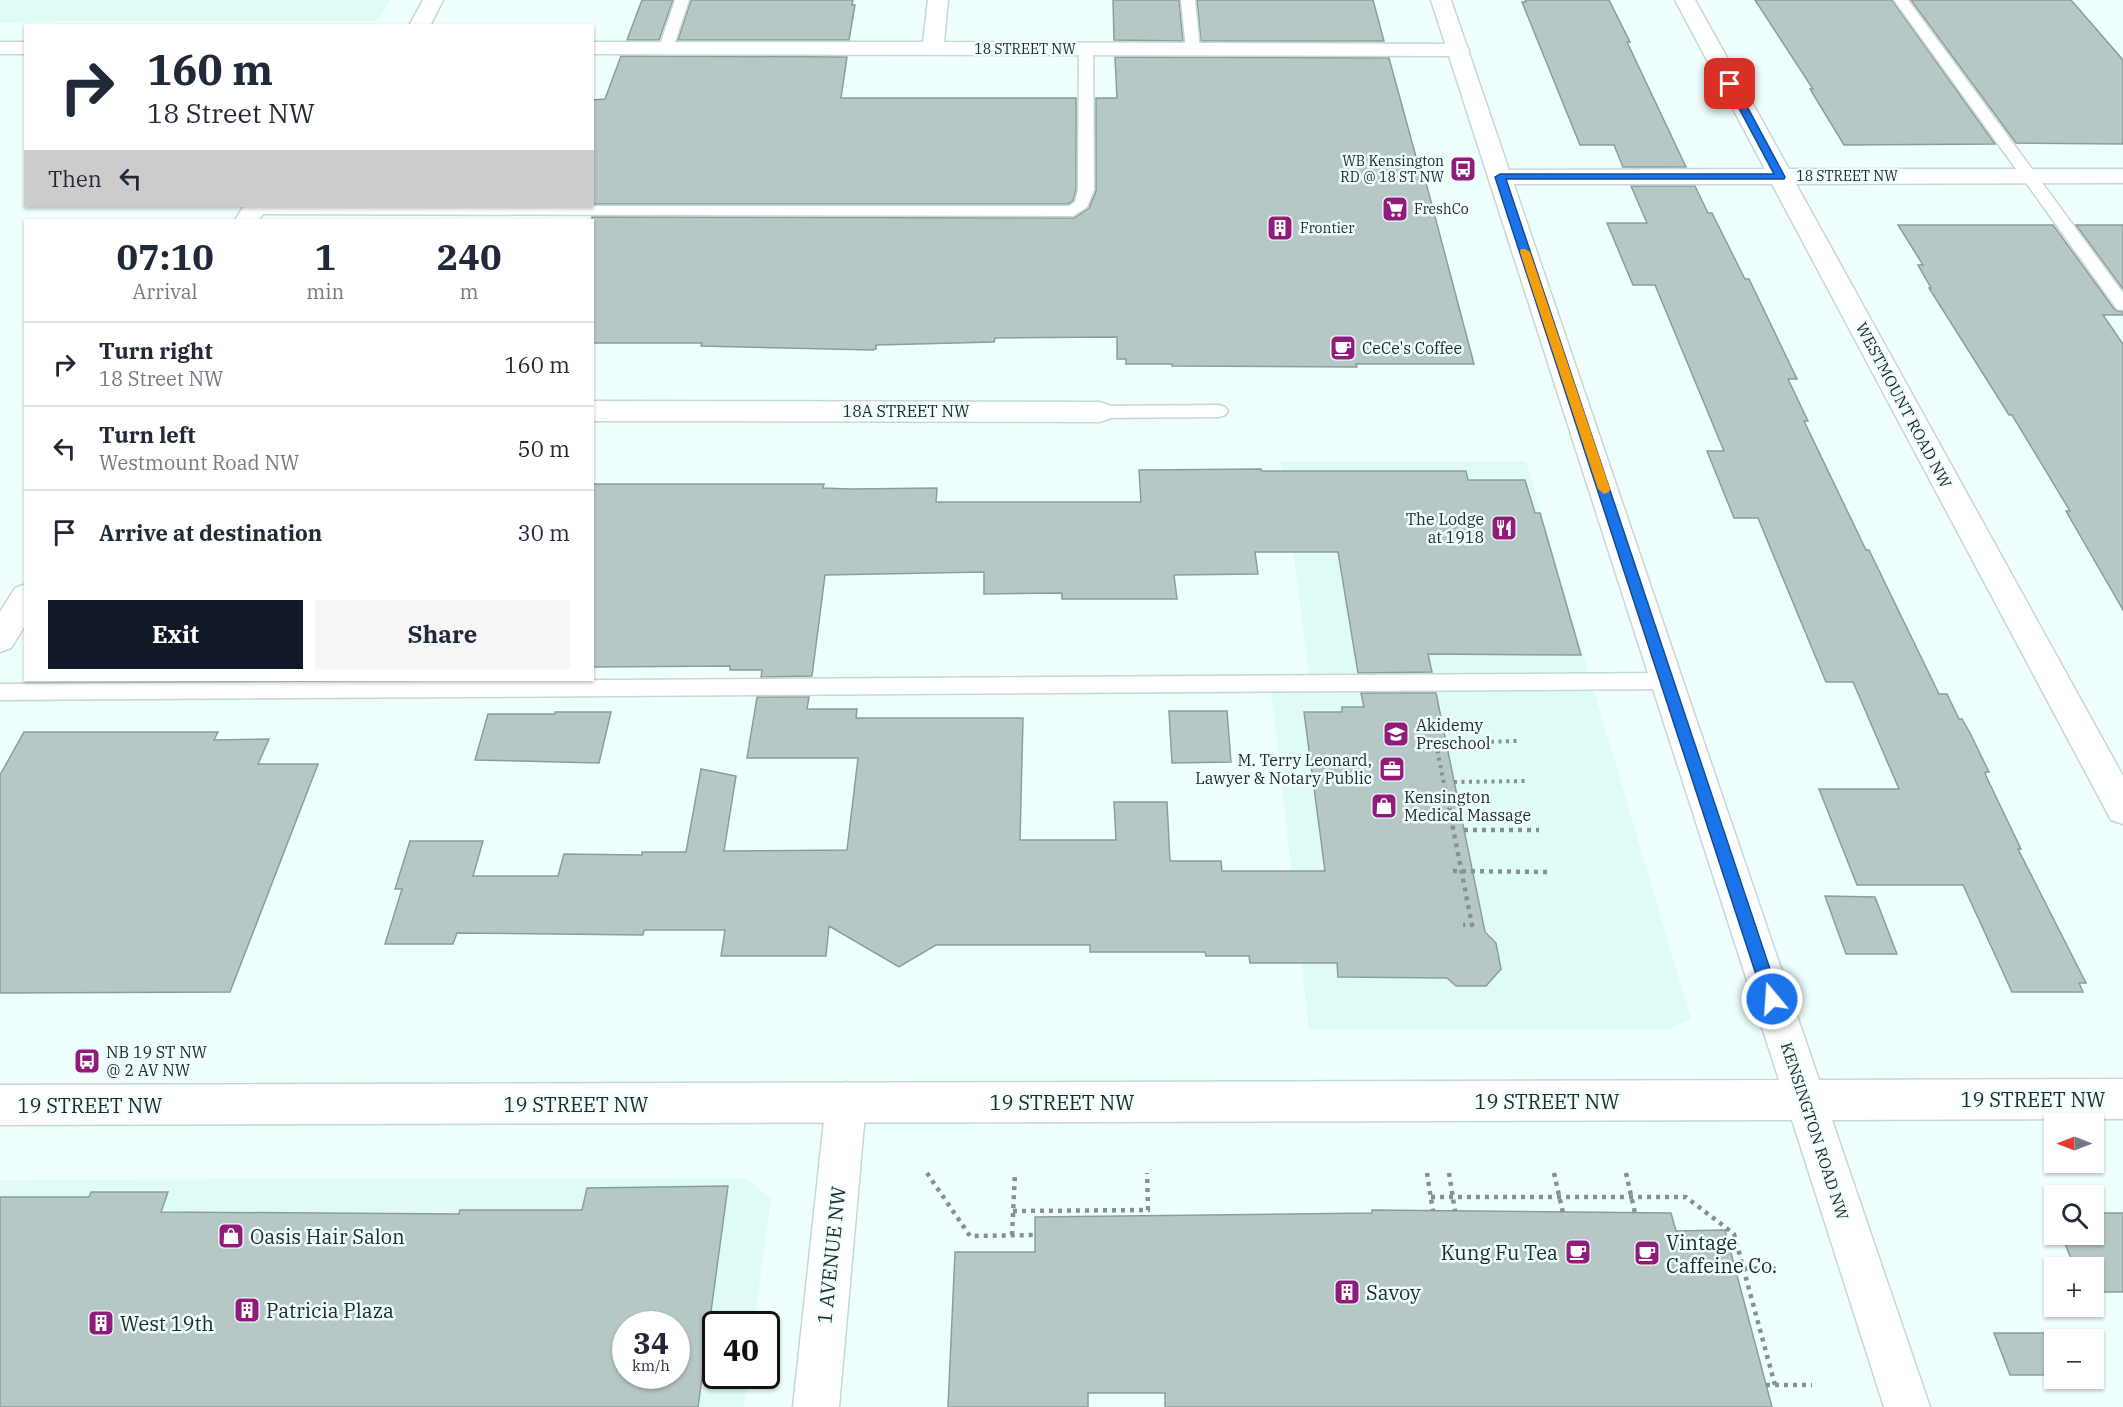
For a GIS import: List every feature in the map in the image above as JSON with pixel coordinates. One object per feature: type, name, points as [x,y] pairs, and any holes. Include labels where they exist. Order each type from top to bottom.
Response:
[{"type":"street","points":[[420,24],[433,0]]},
{"type":"street","points":[[933,49],[938,0]]},
{"type":"street","name":"KENSINGTON ROAD NW","points":[[1441,0],[1907,1407]]},
{"type":"street","name":"WESTMOUNT ROAD NW","points":[[1685,0],[2123,809]]},
{"type":"street","points":[[0,48],[24,48]]},
{"type":"street","name":"18 STREET NW","points":[[594,48],[1458,50]]},
{"type":"street","name":"18 STREET NW","points":[[1500,177],[2123,176]]},
{"type":"street","name":"18A STREET NW","points":[[594,411],[1099,412]]},
{"type":"street","points":[[0,639],[24,599]]},
{"type":"street","name":"19 STREET NW","points":[[0,1105],[2123,1099]]},
{"type":"street","name":"1 AVENUE NW","points":[[816,1407],[846,1102]]},
{"type":"lane","points":[[666,48],[682,0]]},
{"type":"lane","points":[[1188,0],[1193,50]]},
{"type":"lane","points":[[1901,0],[2123,305]]},
{"type":"lane","points":[[252,212],[1073,211],[1082,204],[1086,190],[1086,49]]},
{"type":"lane","name":"18A STREET NW","points":[[1099,412],[1219,411]]},
{"type":"lane","points":[[0,692],[1668,681]]},
{"type":"path","points":[[1446,743],[1517,741]]},
{"type":"path","points":[[1436,743],[1472,925],[1463,925]]},
{"type":"path","points":[[1454,782],[1527,781]]},
{"type":"path","points":[[1464,830],[1539,830]]},
{"type":"path","points":[[1453,871],[1549,872]]},
{"type":"path","points":[[1458,897],[1466,896]]},
{"type":"path","points":[[927,1173],[970,1236],[1035,1235]]},
{"type":"path","points":[[1012,1235],[1015,1173]]},
{"type":"path","points":[[1013,1211],[1148,1210],[1147,1173]]},
{"type":"path","points":[[1427,1173],[1433,1211]]},
{"type":"path","points":[[1449,1173],[1455,1211]]},
{"type":"path","points":[[1554,1173],[1563,1213]]},
{"type":"path","points":[[1626,1173],[1635,1213]]},
{"type":"path","points":[[1431,1197],[1686,1197],[1734,1234],[1775,1385]]},
{"type":"path","points":[[1736,1269],[1777,1269]]},
{"type":"path","points":[[1766,1385],[1812,1385]]},
{"type":"shaded area","points":[[0,0],[390,0],[378,21],[0,23]]},
{"type":"shaded area","points":[[1281,461],[1526,461],[1691,1019],[1669,1029],[1309,1030],[1270,681],[1310,680]]},
{"type":"shaded area","points":[[745,1178],[771,1199],[756,1311],[702,1311],[702,1389],[746,1389],[744,1407],[0,1407],[0,1180]]},
{"type":"building","points":[[642,0],[673,0],[659,40],[627,40]]},
{"type":"building","points":[[691,0],[853,0],[852,5],[855,5],[849,40],[678,40]]},
{"type":"building","points":[[1113,0],[1179,0],[1183,41],[1114,40]]},
{"type":"building","points":[[1197,0],[1373,0],[1384,41],[1201,41]]},
{"type":"building","points":[[1525,0],[1609,0],[1686,167],[1623,167],[1614,145],[1580,145],[1522,2],[1526,2]]},
{"type":"building","points":[[1755,0],[1892,0],[1995,144],[1844,145],[1810,89],[1813,89]]},
{"type":"building","points":[[1911,0],[2071,0],[2123,60],[2123,144],[2016,143]]},
{"type":"building","points":[[621,56],[847,57],[841,98],[1076,98],[1076,190],[1073,201],[1068,204],[594,204],[594,100],[605,99]]},
{"type":"building","points":[[1115,57],[1389,58],[1421,175],[1424,175],[1474,364],[1356,364],[1357,367],[1126,364],[1126,359],[1117,359],[1117,337],[995,338],[994,342],[876,345],[876,349],[873,350],[701,346],[702,343],[594,343],[594,219],[592,217],[1074,218],[1089,208],[1096,191],[1096,98],[1117,98]]},
{"type":"building","points":[[1631,186],[1695,186],[1708,213],[1712,213],[1745,279],[1749,279],[1797,379],[1788,379],[1808,421],[1804,421],[1866,550],[1869,550],[1939,694],[1947,694],[1989,772],[1985,772],[1986,776],[2021,849],[2018,849],[2086,983],[2079,983],[2083,992],[2012,992],[1963,885],[1857,885],[1819,789],[1899,789],[1853,682],[1826,682],[1758,518],[1734,518],[1707,451],[1724,451],[1655,285],[1633,285],[1607,223],[1647,223]]},
{"type":"building","points":[[1898,225],[2053,225],[2115,310],[2123,312],[2123,315],[2103,315],[2123,344],[2123,610],[2066,511],[2070,511],[2012,415],[2009,415],[1929,288],[1931,288],[1918,265],[1923,265]]},
{"type":"building","points":[[2076,225],[2123,225],[2123,289]]},
{"type":"building","points":[[1139,470],[1466,471],[1468,480],[1525,480],[1535,513],[1540,513],[1581,655],[1428,654],[1432,672],[1358,673],[1338,552],[1255,552],[1258,574],[1174,575],[1177,599],[1062,599],[1062,593],[984,594],[984,572],[825,575],[812,676],[761,677],[762,670],[730,670],[730,666],[594,667],[594,484],[824,484],[823,488],[937,488],[936,502],[1141,502]]},
{"type":"building","points":[[1361,693],[1436,693],[1485,932],[1496,943],[1501,969],[1486,986],[1456,986],[1447,978],[1338,977],[1337,963],[1250,963],[1249,956],[1206,956],[1205,952],[1090,952],[1090,945],[936,945],[899,967],[829,926],[826,956],[721,956],[725,930],[644,930],[643,935],[457,933],[453,944],[385,944],[402,889],[395,889],[410,841],[483,841],[473,876],[558,876],[564,854],[642,855],[642,852],[686,852],[701,769],[736,776],[724,851],[847,850],[858,758],[747,758],[757,697],[809,697],[807,709],[857,709],[856,718],[1023,718],[1020,840],[1116,840],[1114,802],[1167,802],[1170,861],[1221,861],[1222,871],[1325,871],[1304,712],[1342,712],[1342,707],[1364,707]]},
{"type":"building","points":[[1169,711],[1227,711],[1231,762],[1172,763]]},
{"type":"building","points":[[555,712],[611,712],[599,763],[475,760],[488,714],[555,714]]},
{"type":"building","points":[[24,732],[218,732],[214,740],[269,739],[258,764],[318,764],[230,992],[0,993],[0,775]]},
{"type":"building","points":[[1825,896],[1875,897],[1897,954],[1846,954]]},
{"type":"building","points":[[728,1186],[711,1311],[702,1311],[702,1378],[698,1407],[0,1407],[0,1197],[89,1197],[91,1192],[168,1192],[161,1212],[459,1214],[460,1210],[582,1210],[587,1188]]},
{"type":"building","name":"Savoy","points":[[1372,1210],[1671,1213],[1676,1231],[1725,1230],[1772,1407],[1165,1407],[1165,1393],[1088,1393],[1088,1407],[948,1407],[955,1252],[1035,1252],[1035,1217],[1372,1213]]},
{"type":"building","points":[[2104,1213],[2123,1213],[2123,1292],[2104,1292],[2104,1257],[2070,1257],[2066,1245],[2104,1245]]},
{"type":"building","points":[[1994,1333],[2044,1333],[2044,1375],[2010,1375]]},
{"type":"slow traffic","points":[[1525,252],[1604,489]]},
{"type":"place","name":"WB Kensington RD @ 18 ST NW","points":[[1463,169]]},
{"type":"place","name":"FreshCo","points":[[1395,209]]},
{"type":"place","name":"Frontier","points":[[1280,228]]},
{"type":"place","name":"CeCe's Coffee","points":[[1343,348]]},
{"type":"place","name":"The Lodge at 1918","points":[[1504,528]]},
{"type":"place","name":"Akidemy Preschool","points":[[1396,734]]},
{"type":"place","name":"M. Terry Leonard, Lawyer & Notary Public","points":[[1392,769]]},
{"type":"place","name":"Kensington Medical Massage","points":[[1384,806]]},
{"type":"place","name":"NB 19 ST NW @ 2 AV NW","points":[[87,1061]]},
{"type":"place","name":"Oasis Hair Salon","points":[[231,1236]]},
{"type":"place","name":"Kung Fu Tea","points":[[1578,1252]]},
{"type":"place","name":"Vintage Caffeine Co.","points":[[1647,1253]]},
{"type":"place","name":"Savoy","points":[[1347,1292]]},
{"type":"place","name":"Patricia Plaza","points":[[247,1310]]},
{"type":"place","name":"West 19th","points":[[101,1323]]},
{"type":"route","points":[[1730,84],[1780,177],[1500,177],[1772,999]]}]
